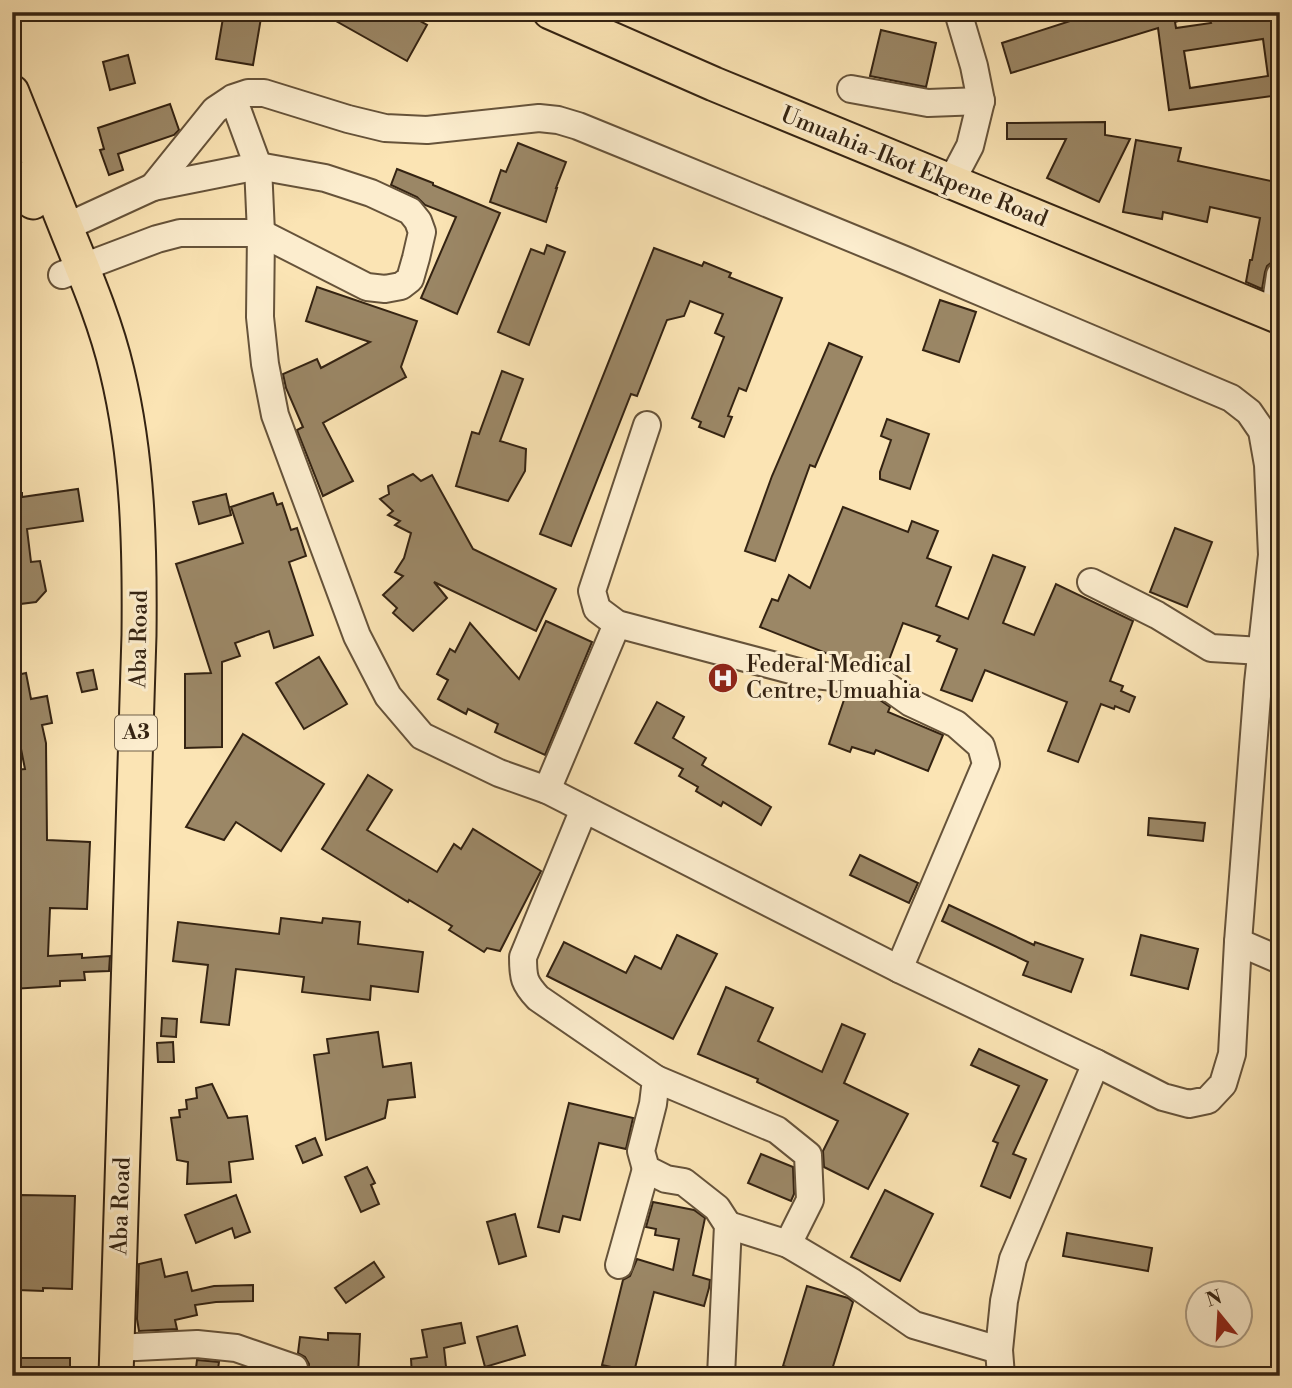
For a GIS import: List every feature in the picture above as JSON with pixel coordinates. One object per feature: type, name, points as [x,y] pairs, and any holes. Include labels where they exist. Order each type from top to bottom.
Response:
[{"type":"main road","name":"Umuahia-Ikot Ekpene Road","points":[[550,12],[714,84],[1277,316]]},
{"type":"main road","name":"Aba Road","points":[[15,104],[66,227],[73,302],[96,375],[110,441],[116,505],[123,802],[116,1362]]},
{"type":"main road","name":"Aba Road","points":[[12,150],[33,202],[72,272]]},
{"type":"main road","points":[[12,175],[33,202]]},
{"type":"main road","name":"Aba Road","points":[[94,1376],[123,802]]},
{"type":"street","points":[[951,182],[970,146],[981,101],[958,12]]},
{"type":"street","points":[[851,89],[928,103],[981,101]]},
{"type":"street","points":[[153,187],[215,110],[233,98],[248,93],[264,93],[385,128],[428,130],[539,118],[558,120],[613,140],[1231,397],[1249,412],[1262,431],[1268,465],[1276,556],[1262,651],[1269,687],[1238,942],[1232,1054],[1223,1084],[1208,1100],[1189,1104],[1163,1097],[900,969],[547,790],[499,773],[422,736],[388,696],[357,636],[275,415],[265,364],[260,317],[261,233],[258,166],[233,98]]},
{"type":"street","points":[[66,227],[153,187],[258,166],[325,177],[371,193],[410,211],[422,232],[410,278],[401,286],[385,289],[368,287],[261,233],[180,233],[157,239],[72,272]]},
{"type":"street","points":[[1277,316],[1280,275]]},
{"type":"street","points":[[648,425],[592,591],[597,609],[617,624],[806,674],[867,678],[884,684],[911,703],[956,724],[981,746],[986,764],[900,969]]},
{"type":"street","points":[[1091,582],[1157,615],[1211,648],[1262,651]]},
{"type":"street","points":[[547,790],[617,624]]},
{"type":"street","points":[[584,809],[523,957],[526,985],[538,998],[656,1079],[777,1130],[808,1155],[810,1200],[788,1244]]},
{"type":"street","points":[[1238,942],[1280,960]]},
{"type":"street","points":[[728,1225],[788,1244],[852,1282],[914,1325],[1000,1363],[1004,1301],[1013,1259],[1096,1063]]},
{"type":"street","points":[[619,1265],[646,1169],[641,1152],[656,1079]]},
{"type":"street","points":[[646,1169],[666,1179],[684,1182],[717,1209],[728,1225],[721,1376]]},
{"type":"street","points":[[116,1362],[197,1344],[236,1348],[294,1368]]},
{"type":"building","points":[[224,12],[262,12],[253,65],[216,59]]},
{"type":"building","points":[[320,12],[404,12],[427,25],[407,61]]},
{"type":"building","points":[[1098,12],[1195,12],[1195,16],[1175,22],[1176,28],[1211,23],[1207,12],[1272,12],[1272,15],[1280,14],[1280,95],[1169,110],[1158,28],[1011,73],[1002,43]],"holes":[[[1263,39],[1268,76],[1190,88],[1184,51]]]},
{"type":"building","points":[[881,30],[936,43],[926,87],[870,76]]},
{"type":"building","points":[[128,55],[135,83],[110,90],[103,62]]},
{"type":"building","points":[[170,104],[179,130],[174,135],[118,154],[123,170],[109,175],[100,150],[104,149],[98,128]]},
{"type":"building","points":[[1105,122],[1105,135],[1130,139],[1099,202],[1047,178],[1066,139],[1007,139],[1007,123]]},
{"type":"building","points":[[1136,140],[1181,148],[1178,161],[1280,183],[1280,217],[1272,262],[1267,266],[1262,289],[1246,282],[1260,218],[1210,207],[1207,222],[1163,212],[1162,219],[1123,212]]},
{"type":"building","points":[[518,143],[566,162],[546,222],[490,202],[501,170],[506,172]]},
{"type":"building","points":[[397,169],[500,213],[457,314],[421,298],[456,217],[425,205],[417,197],[391,185]]},
{"type":"building","points":[[547,245],[565,252],[529,345],[498,332],[531,249],[544,254]]},
{"type":"building","points":[[654,248],[702,266],[704,262],[731,273],[729,277],[782,298],[746,391],[739,388],[728,416],[732,417],[724,437],[699,427],[701,422],[692,418],[724,337],[715,333],[723,314],[690,301],[684,316],[667,320],[637,396],[631,394],[571,546],[540,534]]},
{"type":"building","points":[[317,287],[417,321],[401,367],[406,377],[323,423],[353,481],[323,496],[297,430],[303,427],[286,388],[283,374],[317,359],[321,368],[370,342],[306,321]]},
{"type":"building","points":[[940,300],[976,312],[959,362],[923,350]]},
{"type":"building","points":[[829,343],[862,357],[815,467],[810,465],[775,561],[745,551],[772,476]]},
{"type":"building","points":[[502,371],[523,379],[500,441],[526,449],[525,471],[508,501],[456,486],[472,432],[479,434]]},
{"type":"building","points":[[887,419],[929,434],[910,489],[880,479],[891,440],[881,436]]},
{"type":"building","points":[[413,474],[421,481],[432,475],[473,549],[556,589],[536,631],[434,582],[447,598],[413,631],[393,613],[397,608],[383,595],[403,576],[395,572],[404,558],[411,533],[395,525],[400,521],[388,515],[393,511],[380,499],[389,494],[388,486]]},
{"type":"building","points":[[78,489],[83,521],[27,529],[31,562],[40,561],[46,591],[36,602],[12,605],[12,494],[22,493],[22,497]]},
{"type":"building","points":[[273,493],[277,505],[282,503],[291,530],[297,528],[306,556],[289,562],[313,635],[274,648],[269,631],[235,643],[240,656],[222,662],[222,747],[185,748],[185,674],[211,673],[176,564],[243,543],[231,507]]},
{"type":"building","points":[[226,494],[231,515],[199,524],[193,502]]},
{"type":"building","points":[[843,507],[908,532],[912,521],[938,531],[927,558],[951,567],[936,606],[968,619],[993,555],[1025,567],[1003,623],[1034,635],[1056,584],[1133,621],[1110,681],[1123,686],[1121,691],[1135,697],[1129,712],[1101,704],[1078,762],[1048,751],[1067,702],[985,670],[972,701],[941,690],[957,649],[937,641],[940,636],[903,623],[886,668],[872,663],[851,663],[760,627],[772,599],[778,601],[789,575],[810,588]]},
{"type":"building","points":[[1175,528],[1212,542],[1187,607],[1150,592]]},
{"type":"building","points":[[546,621],[592,642],[545,755],[495,732],[498,724],[468,709],[466,714],[438,699],[448,680],[437,674],[450,649],[455,652],[470,623],[519,679]]},
{"type":"building","points":[[319,657],[347,704],[304,729],[276,683]]},
{"type":"building","points":[[93,670],[97,689],[82,692],[77,673]]},
{"type":"building","points":[[26,673],[31,699],[47,696],[52,723],[42,725],[46,743],[47,840],[90,842],[87,909],[50,908],[48,956],[110,956],[109,971],[84,972],[85,980],[60,981],[60,986],[12,989],[15,845],[12,845],[12,770],[25,769],[17,729],[12,730],[12,676]]},
{"type":"building","points":[[846,694],[865,694],[877,698],[890,707],[888,712],[943,735],[928,771],[876,750],[874,754],[852,747],[850,752],[829,744]]},
{"type":"building","points":[[657,702],[684,717],[673,738],[706,758],[702,765],[771,807],[761,825],[723,802],[721,806],[696,791],[698,787],[679,776],[683,769],[635,743]]},
{"type":"building","points":[[243,734],[324,784],[281,851],[236,822],[224,840],[186,827]]},
{"type":"building","points":[[368,775],[392,790],[367,830],[437,872],[454,844],[461,849],[473,829],[541,871],[500,951],[487,948],[484,952],[449,930],[452,926],[322,849]]},
{"type":"building","points":[[1149,818],[1205,823],[1203,841],[1148,835]]},
{"type":"building","points":[[860,855],[918,883],[909,903],[850,875]]},
{"type":"building","points":[[949,905],[1034,945],[1035,942],[1083,959],[1071,992],[1023,975],[1028,962],[942,921]]},
{"type":"building","points":[[281,918],[322,923],[323,918],[360,922],[358,944],[423,952],[418,992],[371,986],[370,1000],[302,992],[304,977],[236,969],[229,1025],[201,1022],[208,965],[173,961],[178,922],[279,934]]},
{"type":"building","points":[[677,935],[717,954],[673,1039],[547,976],[564,942],[626,973],[635,956],[661,969]]},
{"type":"building","points":[[1141,935],[1198,949],[1188,989],[1131,975]]},
{"type":"building","points":[[726,987],[773,1008],[758,1041],[822,1072],[842,1024],[865,1034],[844,1083],[908,1114],[868,1189],[824,1167],[823,1151],[838,1121],[757,1082],[758,1079],[698,1054]]},
{"type":"building","points":[[162,1018],[177,1019],[176,1037],[161,1036]]},
{"type":"building","points":[[378,1032],[383,1067],[411,1063],[415,1097],[388,1100],[385,1118],[326,1140],[314,1055],[329,1053],[327,1039]]},
{"type":"building","points":[[173,1042],[174,1062],[158,1062],[157,1043]]},
{"type":"building","points":[[979,1049],[1047,1080],[1013,1154],[1026,1159],[1010,1198],[981,1186],[998,1143],[993,1141],[1019,1086],[971,1065]]},
{"type":"building","points":[[212,1084],[228,1118],[247,1116],[253,1159],[229,1162],[231,1182],[187,1184],[188,1162],[177,1160],[171,1118],[180,1117],[179,1110],[187,1109],[186,1100],[197,1098],[196,1088]]},
{"type":"building","points":[[569,1103],[633,1118],[626,1149],[599,1143],[580,1220],[563,1216],[559,1232],[538,1227]]},
{"type":"building","points":[[315,1138],[322,1155],[303,1163],[296,1146]]},
{"type":"building","points":[[761,1154],[793,1167],[794,1194],[791,1201],[748,1183]]},
{"type":"building","points":[[367,1167],[375,1183],[371,1185],[379,1204],[361,1212],[345,1177]]},
{"type":"building","points":[[885,1190],[933,1214],[900,1281],[851,1257]]},
{"type":"building","points":[[21,1195],[75,1196],[72,1289],[18,1290]]},
{"type":"building","points":[[236,1195],[250,1232],[235,1238],[232,1228],[196,1243],[185,1215]]},
{"type":"building","points":[[653,1202],[694,1210],[705,1218],[693,1275],[710,1280],[704,1306],[654,1292],[634,1372],[602,1365],[623,1280],[630,1276],[637,1259],[673,1270],[679,1239],[655,1235],[656,1229],[646,1227]]},
{"type":"building","points":[[515,1214],[526,1256],[499,1264],[487,1222]]},
{"type":"building","points":[[1067,1233],[1152,1248],[1148,1271],[1063,1256]]},
{"type":"building","points":[[161,1259],[165,1277],[187,1272],[192,1291],[214,1286],[253,1285],[253,1301],[195,1305],[197,1315],[175,1320],[177,1329],[139,1331],[139,1264]]},
{"type":"building","points":[[374,1262],[384,1277],[346,1303],[335,1288]]},
{"type":"building","points":[[807,1286],[848,1298],[853,1302],[830,1376],[818,1376],[783,1366]]},
{"type":"building","points":[[461,1323],[465,1343],[444,1348],[447,1376],[412,1376],[411,1359],[427,1357],[422,1330]]},
{"type":"building","points":[[517,1326],[525,1355],[485,1367],[477,1337]]},
{"type":"building","points":[[328,1333],[360,1334],[358,1375],[308,1374],[309,1364],[305,1357],[298,1353],[300,1337],[328,1340]]},
{"type":"building","points":[[20,1358],[70,1358],[70,1376],[19,1376]]},
{"type":"building","points":[[197,1360],[219,1362],[217,1376],[195,1376]]},
{"type":"place","name":"Federal Medical Centre, Umuahia","points":[[723,678]]}]
